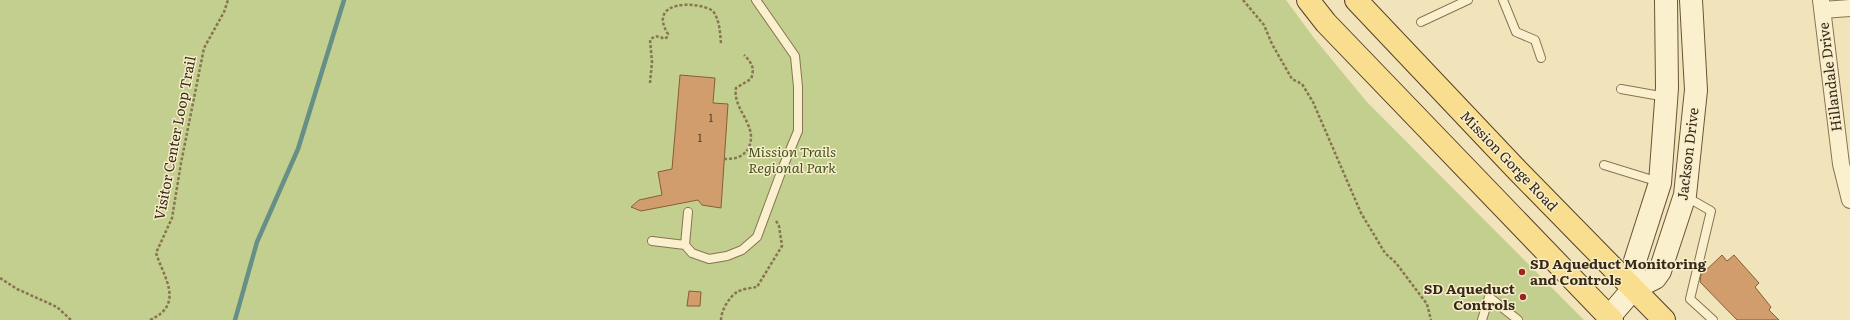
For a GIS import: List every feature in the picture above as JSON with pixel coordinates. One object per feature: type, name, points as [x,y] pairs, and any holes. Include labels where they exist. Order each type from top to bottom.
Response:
[{"type":"main road","points":[[1308,0],[1337,34],[1609,319]]},
{"type":"main road","name":"Mission Gorge Road","points":[[1356,0],[1517,170],[1664,320]]},
{"type":"main road","name":"Jackson Drive","points":[[1633,289],[1635,261],[1660,182],[1667,98],[1666,0]]},
{"type":"main road","name":"Jackson Drive","points":[[1609,319],[1633,289],[1655,278],[1660,271],[1685,195],[1696,90],[1691,0]]},
{"type":"street","points":[[1822,5],[1850,8]]},
{"type":"street","name":"Hillandale Drive","points":[[1822,5],[1841,164],[1850,200]]},
{"type":"lane","points":[[652,241],[685,245],[692,253],[709,259],[727,256],[742,250],[757,237],[798,131],[798,87],[795,56],[756,0]]},
{"type":"lane","points":[[1421,22],[1468,0]]},
{"type":"lane","points":[[1503,0],[1516,32],[1535,40],[1541,58]]},
{"type":"lane","points":[[1621,89],[1667,98]]},
{"type":"lane","points":[[1604,165],[1660,182]]},
{"type":"lane","points":[[1685,195],[1711,212],[1690,299],[1713,320]]},
{"type":"lane","points":[[685,245],[688,212]]},
{"type":"lane","points":[[1482,320],[1489,297],[1518,320]]},
{"type":"path","name":"Visitor Center Loop Trail","points":[[150,320],[158,316],[166,308],[171,295],[168,280],[161,270],[156,253],[172,218],[181,163],[204,48],[224,12],[228,0]]},
{"type":"path","points":[[682,1],[689,0]]},
{"type":"path","points":[[1243,0],[1264,25],[1272,44],[1292,79],[1302,84],[1313,102],[1361,213],[1385,253],[1396,263],[1427,304],[1431,320]]},
{"type":"path","points":[[701,2],[712,11],[719,24],[721,44]]},
{"type":"path","points":[[650,82],[652,62],[650,40],[654,36],[659,36],[665,39],[667,37],[668,34],[664,29],[662,20],[663,13],[667,6],[672,4]]},
{"type":"path","points":[[724,159],[734,159],[745,153],[752,142],[751,128],[735,95],[736,88],[751,79],[754,71],[751,62],[744,55]]},
{"type":"path","points":[[721,320],[721,314],[731,298],[738,292],[756,287],[782,246],[779,226],[774,217],[766,213]]},
{"type":"path","points":[[0,278],[17,289],[57,307],[71,320]]},
{"type":"green space","name":"Mission Trails Regional Park","points":[[0,0],[1286,0],[1314,38],[1367,102],[1584,320],[0,320]]},
{"type":"building","points":[[680,75],[715,78],[713,103],[728,104],[721,208],[702,205],[698,200],[641,211],[631,207],[639,200],[662,195],[658,172],[672,169]]},
{"type":"building","points":[[1722,255],[1727,261],[1734,255],[1759,283],[1755,287],[1771,307],[1769,310],[1779,320],[1737,320],[1700,282],[1701,275]]},
{"type":"building","points":[[689,291],[701,292],[700,306],[687,306]]},
{"type":"waterway","points":[[235,320],[257,242],[298,149],[344,0]]},
{"type":"place","name":"SD Aqueduct Monitoring and Controls","points":[[1522,272]]},
{"type":"place","name":"SD Aqueduct Controls","points":[[1523,297]]}]
